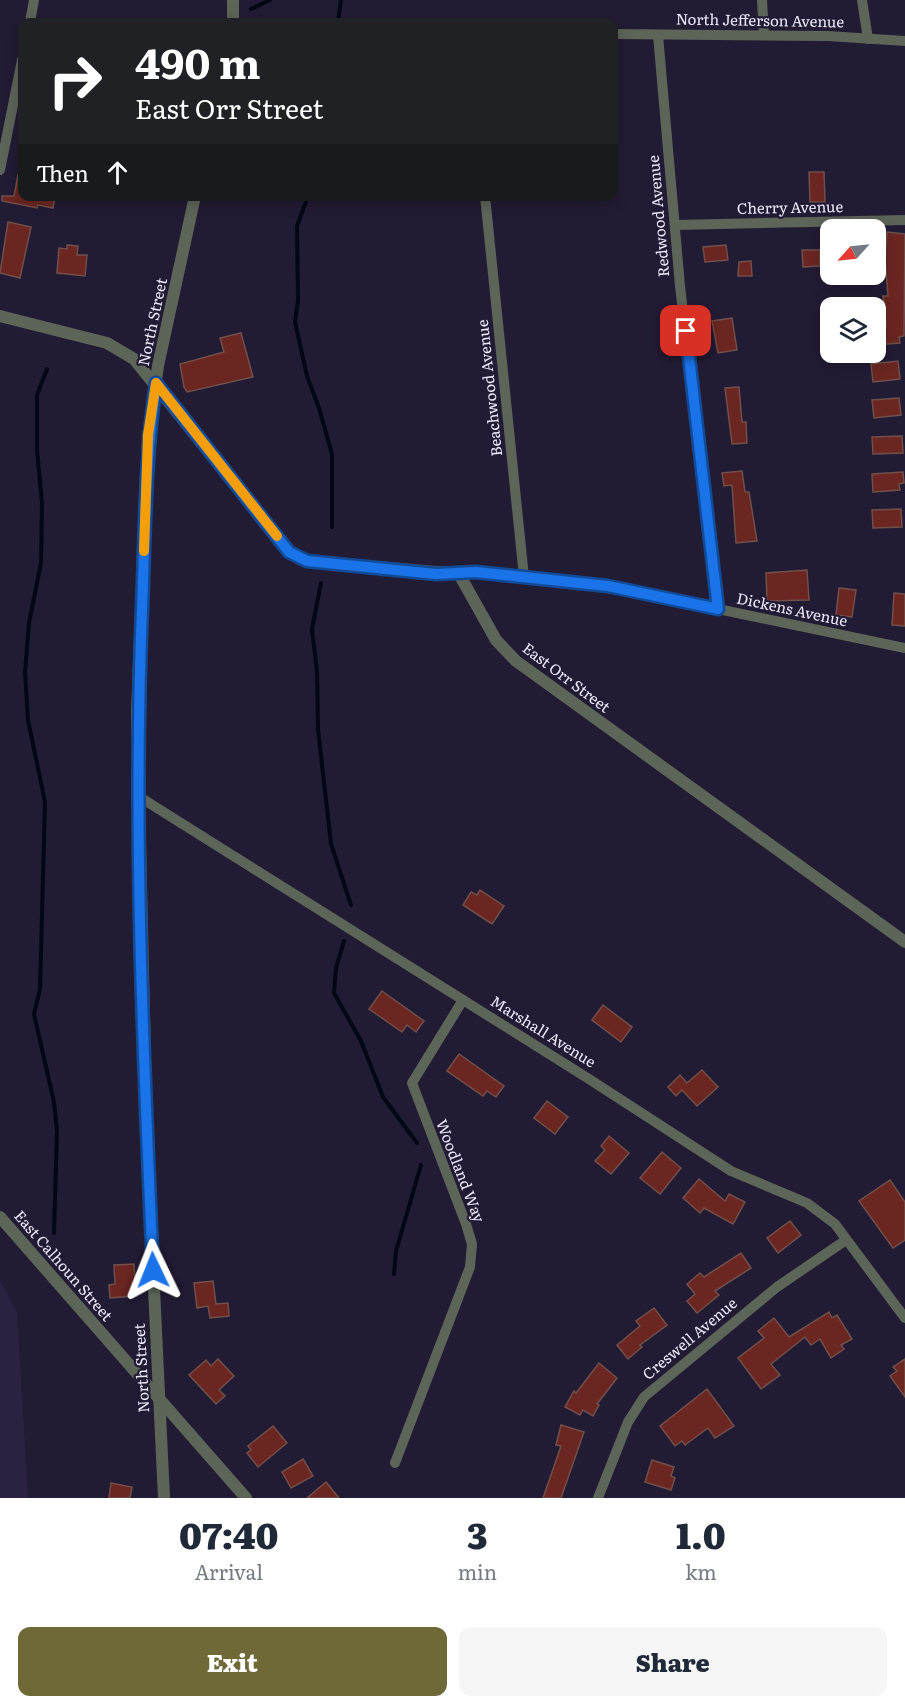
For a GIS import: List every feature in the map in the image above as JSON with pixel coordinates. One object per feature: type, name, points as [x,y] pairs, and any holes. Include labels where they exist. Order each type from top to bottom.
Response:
[{"type":"street","points":[[31,18],[34,0]]},
{"type":"street","points":[[233,0],[233,18]]},
{"type":"street","points":[[762,0],[764,35]]},
{"type":"street","points":[[862,0],[868,39]]},
{"type":"street","name":"North Jefferson Avenue","points":[[618,34],[764,35],[905,41]]},
{"type":"street","name":"Redwood Avenue","points":[[658,35],[675,225],[718,609]]},
{"type":"street","points":[[0,170],[18,80]]},
{"type":"street","name":"North Street","points":[[164,1498],[162,1428],[157,1394],[137,712],[147,459],[156,383],[194,201]]},
{"type":"street","name":"Beachwood Avenue","points":[[486,201],[524,577]]},
{"type":"street","name":"Cherry Avenue","points":[[675,225],[905,220]]},
{"type":"street","points":[[0,316],[107,344],[134,359],[156,383],[289,552],[307,561],[459,574]]},
{"type":"street","name":"Dickens Avenue","points":[[459,574],[476,572],[608,586],[905,648]]},
{"type":"street","name":"East Orr Street","points":[[459,574],[496,640],[516,661],[905,942]]},
{"type":"street","name":"Marshall Avenue","points":[[138,796],[463,999],[731,1171],[807,1203],[835,1224],[905,1318]]},
{"type":"street","name":"Woodland Way","points":[[395,1463],[470,1268],[472,1245],[466,1224],[412,1083],[463,999]]},
{"type":"street","name":"East Calhoun Street","points":[[0,1217],[246,1498]]},
{"type":"street","name":"Creswell Avenue","points":[[597,1498],[628,1422],[645,1397],[777,1287],[846,1240]]},
{"type":"shaded area","points":[[0,1280],[17,1313],[28,1498],[0,1498]]},
{"type":"building","points":[[809,172],[824,172],[825,202],[810,202]]},
{"type":"building","points":[[18,175],[18,201],[54,201],[53,208],[38,205],[37,208],[2,201],[2,196],[14,196]]},
{"type":"building","points":[[8,222],[31,227],[20,278],[0,273]]},
{"type":"building","points":[[887,232],[905,234],[904,336],[899,337],[900,343],[886,344],[886,297],[883,296],[888,296]]},
{"type":"building","points":[[67,245],[78,246],[77,255],[87,255],[85,276],[57,273],[59,248],[67,249]]},
{"type":"building","points":[[726,245],[728,260],[705,262],[703,247]]},
{"type":"building","points":[[802,250],[820,250],[820,266],[803,267]]},
{"type":"building","points":[[751,261],[752,276],[738,276],[739,262]]},
{"type":"building","points":[[732,318],[737,350],[718,353],[712,321]]},
{"type":"building","points":[[241,333],[253,377],[187,392],[180,364],[224,352],[220,338]]},
{"type":"building","points":[[898,361],[900,379],[873,382],[871,364]]},
{"type":"building","points":[[739,387],[742,422],[746,422],[747,443],[732,444],[725,388]]},
{"type":"building","points":[[899,398],[901,415],[874,418],[872,400]]},
{"type":"building","points":[[902,436],[903,453],[873,454],[872,437]]},
{"type":"building","points":[[742,471],[745,492],[749,492],[757,541],[736,543],[732,485],[724,486],[722,473]]},
{"type":"building","points":[[903,472],[904,483],[899,484],[900,490],[873,492],[872,474]]},
{"type":"building","points":[[901,509],[902,527],[873,528],[872,510]]},
{"type":"building","points":[[807,570],[809,600],[767,601],[766,573]]},
{"type":"building","points":[[839,588],[856,590],[852,617],[836,615]]},
{"type":"building","points":[[894,593],[905,594],[905,626],[892,625]]},
{"type":"building","points":[[480,890],[504,906],[492,924],[463,905],[471,892],[477,895]]},
{"type":"building","points":[[382,991],[424,1021],[416,1032],[407,1025],[402,1032],[369,1009]]},
{"type":"building","points":[[603,1005],[632,1027],[621,1042],[592,1020]]},
{"type":"building","points":[[459,1054],[504,1086],[496,1097],[487,1091],[483,1096],[447,1071]]},
{"type":"building","points":[[702,1070],[718,1087],[697,1106],[682,1090],[676,1096],[668,1087],[680,1075],[687,1083]]},
{"type":"building","points":[[547,1101],[568,1117],[555,1134],[534,1118]]},
{"type":"building","points":[[609,1136],[629,1153],[611,1174],[595,1161],[605,1150],[601,1146]]},
{"type":"building","points":[[662,1152],[681,1168],[660,1194],[640,1178]]},
{"type":"building","points":[[699,1179],[725,1201],[729,1194],[745,1202],[733,1224],[704,1208],[700,1213],[683,1198]]},
{"type":"building","points":[[890,1180],[905,1202],[905,1240],[893,1248],[859,1201]]},
{"type":"building","points":[[790,1221],[801,1235],[778,1253],[767,1238]]},
{"type":"building","points":[[741,1253],[751,1268],[715,1291],[719,1295],[697,1313],[687,1301],[695,1294],[687,1284],[700,1273],[704,1277]]},
{"type":"building","points":[[134,1264],[136,1296],[110,1298],[109,1285],[115,1284],[114,1265]]},
{"type":"building","points":[[213,1281],[216,1304],[228,1303],[229,1316],[210,1318],[208,1306],[197,1308],[194,1283]]},
{"type":"building","points":[[654,1308],[667,1325],[640,1345],[642,1347],[628,1359],[617,1345],[640,1326],[636,1321]]},
{"type":"building","points":[[829,1312],[832,1318],[837,1315],[852,1339],[841,1345],[844,1349],[831,1358],[820,1339],[811,1345],[805,1337],[771,1364],[780,1375],[761,1389],[738,1358],[764,1338],[758,1331],[774,1318],[789,1337]]},
{"type":"building","points":[[218,1359],[234,1376],[219,1390],[225,1396],[216,1404],[189,1375],[206,1360],[211,1366]]},
{"type":"building","points":[[905,1359],[905,1397],[890,1376],[897,1371],[893,1367]]},
{"type":"building","points":[[599,1363],[617,1378],[597,1404],[599,1405],[593,1416],[583,1410],[580,1415],[565,1407],[574,1391],[576,1393]]},
{"type":"building","points":[[707,1389],[734,1426],[715,1438],[708,1428],[685,1445],[682,1441],[675,1446],[660,1426]]},
{"type":"building","points":[[561,1425],[584,1432],[561,1498],[543,1498],[561,1446],[556,1445]]},
{"type":"building","points":[[273,1426],[287,1443],[258,1467],[247,1453],[251,1450],[248,1446]]},
{"type":"building","points":[[303,1459],[313,1476],[291,1488],[282,1472]]},
{"type":"building","points":[[652,1460],[674,1467],[671,1476],[675,1478],[671,1490],[645,1482]]},
{"type":"building","points":[[326,1482],[339,1498],[307,1498]]},
{"type":"building","points":[[111,1483],[132,1487],[130,1498],[109,1498]]},
{"type":"waterway","points":[[251,9],[270,0]]},
{"type":"waterway","points":[[339,18],[341,0]]},
{"type":"waterway","points":[[306,201],[297,226],[298,300],[295,322],[307,376],[332,454],[332,527]]},
{"type":"waterway","points":[[47,369],[37,395],[37,450],[42,503],[41,563],[29,623],[25,672],[28,720],[45,802],[40,989],[34,1014],[54,1102],[57,1131],[54,1233]]},
{"type":"waterway","points":[[321,583],[312,629],[317,672],[318,729],[331,844],[351,905]]},
{"type":"waterway","points":[[344,941],[336,968],[334,993],[361,1041],[383,1097],[417,1143]]},
{"type":"waterway","points":[[394,1274],[396,1251],[421,1165]]},
{"type":"slow traffic","points":[[144,551],[148,435],[156,383],[277,536]]},
{"type":"route","points":[[153,1270],[139,878],[137,712],[148,435],[156,383],[289,552],[307,561],[436,574],[476,572],[608,586],[718,609],[686,331]]}]
